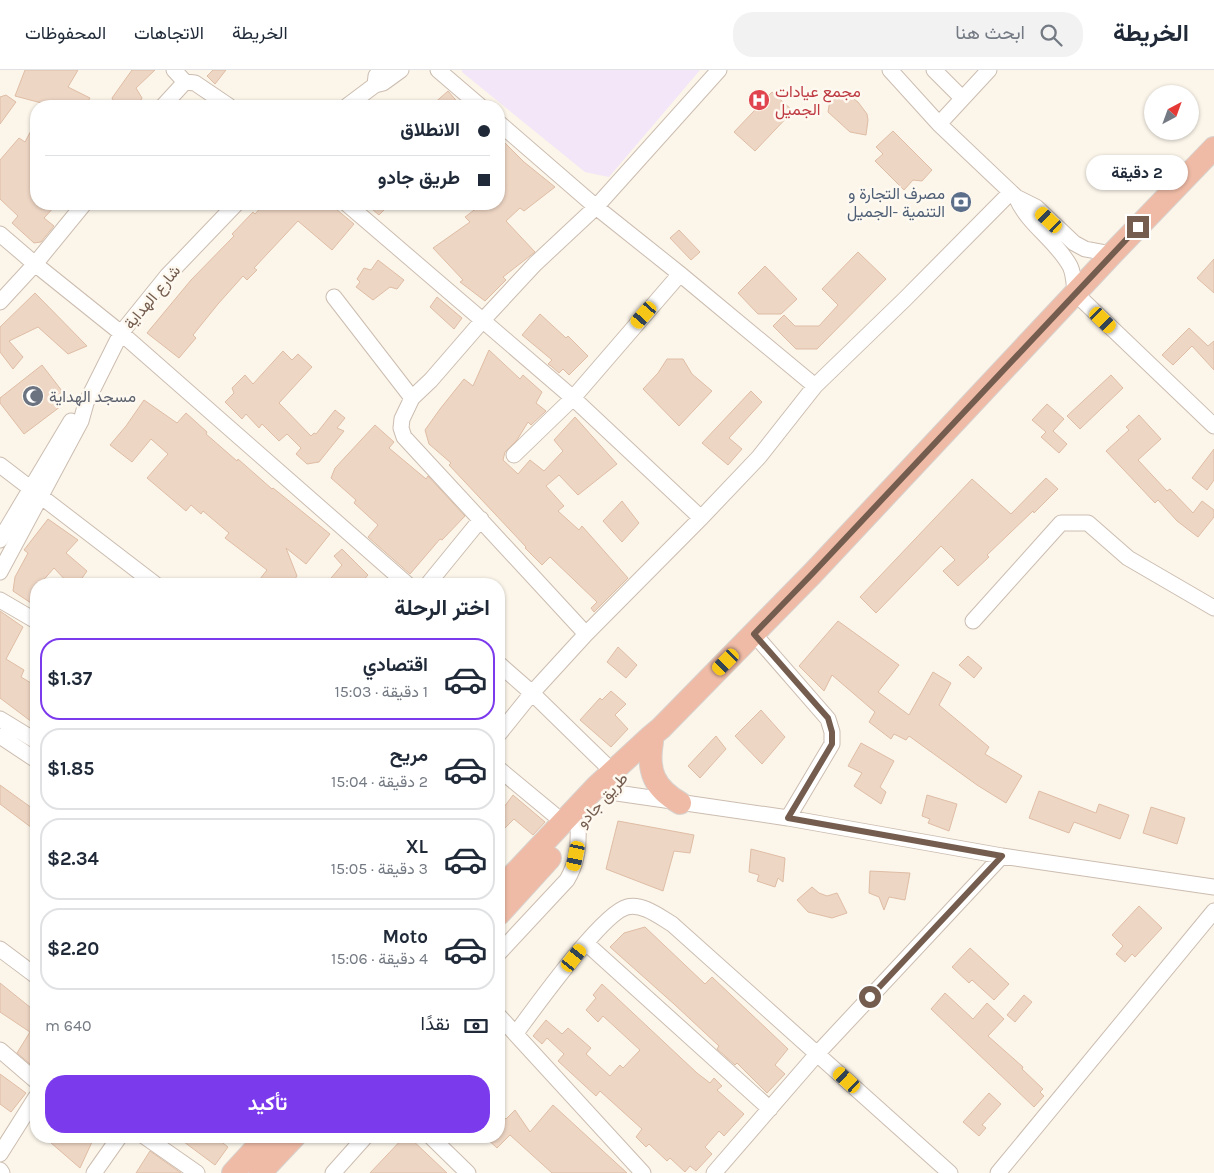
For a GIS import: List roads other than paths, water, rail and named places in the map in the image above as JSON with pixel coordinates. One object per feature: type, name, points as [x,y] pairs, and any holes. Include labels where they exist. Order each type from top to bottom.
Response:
[{"type":"highway","name":"طريق جادو","points":[[505,906],[571,824],[648,738],[657,735],[826,560],[1075,293],[1214,148]]},
{"type":"highway","points":[[657,735],[650,757],[651,771],[657,784],[667,796],[680,803]]},
{"type":"highway","name":"طريق جادو","points":[[505,884],[571,824]]},
{"type":"highway","points":[[233,1173],[256,1143]]},
{"type":"highway","points":[[260,1173],[288,1143]]},
{"type":"street","points":[[174,70],[185,82],[195,83],[220,100]]},
{"type":"street","points":[[375,85],[376,76],[380,70]]},
{"type":"street","points":[[355,100],[375,85],[383,83],[401,70]]},
{"type":"street","points":[[438,70],[473,100]]},
{"type":"street","points":[[586,634],[404,436],[401,428],[402,419],[412,398],[431,380],[482,320],[535,264],[596,208],[719,70]]},
{"type":"street","points":[[890,70],[939,124],[1013,195],[1036,207],[1074,243],[1085,249],[1112,254]]},
{"type":"street","points":[[934,70],[962,98]]},
{"type":"street","points":[[939,124],[989,70]]},
{"type":"street","points":[[168,100],[185,82]]},
{"type":"street","points":[[505,128],[596,208],[680,274],[815,386]]},
{"type":"street","points":[[1013,195],[1021,209],[1063,256],[1070,267],[1074,278],[1075,293],[1214,426]]},
{"type":"street","points":[[505,727],[532,693],[586,634],[759,457],[815,386],[1013,195]]},
{"type":"street","points":[[0,302],[35,264],[79,210]]},
{"type":"street","name":"شارع الهداية","points":[[0,540],[35,492],[81,421],[86,402],[121,333],[167,276],[230,210]]},
{"type":"street","points":[[354,210],[573,398],[701,518]]},
{"type":"street","points":[[0,234],[121,333],[400,578]]},
{"type":"street","points":[[1070,267],[1080,260],[1085,249]]},
{"type":"street","points":[[514,455],[573,398],[680,274]]},
{"type":"street","points":[[334,297],[412,398]]},
{"type":"street","points":[[0,465],[147,578]]},
{"type":"street","name":"شارع الهداية","points":[[0,572],[35,492]]},
{"type":"street","points":[[433,578],[481,519]]},
{"type":"street","points":[[973,621],[1061,523],[1088,523],[1128,558],[1214,608]]},
{"type":"street","points":[[0,600],[30,617]]},
{"type":"street","points":[[754,634],[828,718],[832,732],[832,744],[788,818]]},
{"type":"street","points":[[505,669],[532,693],[607,783],[680,803],[788,818],[1002,856],[1214,887]]},
{"type":"street","points":[[0,719],[30,737]]},
{"type":"street","points":[[0,736],[30,756]]},
{"type":"street","points":[[505,774],[571,824],[579,844],[574,869],[567,880],[505,947]]},
{"type":"street","points":[[714,1173],[817,1054],[1002,856]]},
{"type":"street","points":[[516,1033],[586,943],[612,917],[625,908],[637,906],[654,913],[672,924],[950,1173]]},
{"type":"street","points":[[998,1173],[1214,911]]},
{"type":"street","points":[[586,943],[770,1109]]},
{"type":"street","points":[[0,949],[30,972]]},
{"type":"street","points":[[505,1022],[643,1173]]},
{"type":"street","points":[[505,1031],[516,1033]]},
{"type":"street","points":[[0,1050],[30,1076]]},
{"type":"street","points":[[0,1154],[30,1106]]},
{"type":"street","points":[[94,1173],[111,1143]]},
{"type":"street","points":[[154,1143],[197,1173]]},
{"type":"street","points":[[333,1173],[360,1143]]},
{"type":"street","points":[[437,1143],[468,1173]]},
{"type":"place","name":"مجمع عيادات الجميل","points":[[759,100]]},
{"type":"place","name":"مصرف التجارة و التنمية -الجميل","points":[[961,202]]},
{"type":"place","name":"مسجد الهداية","points":[[33,396]]}]
